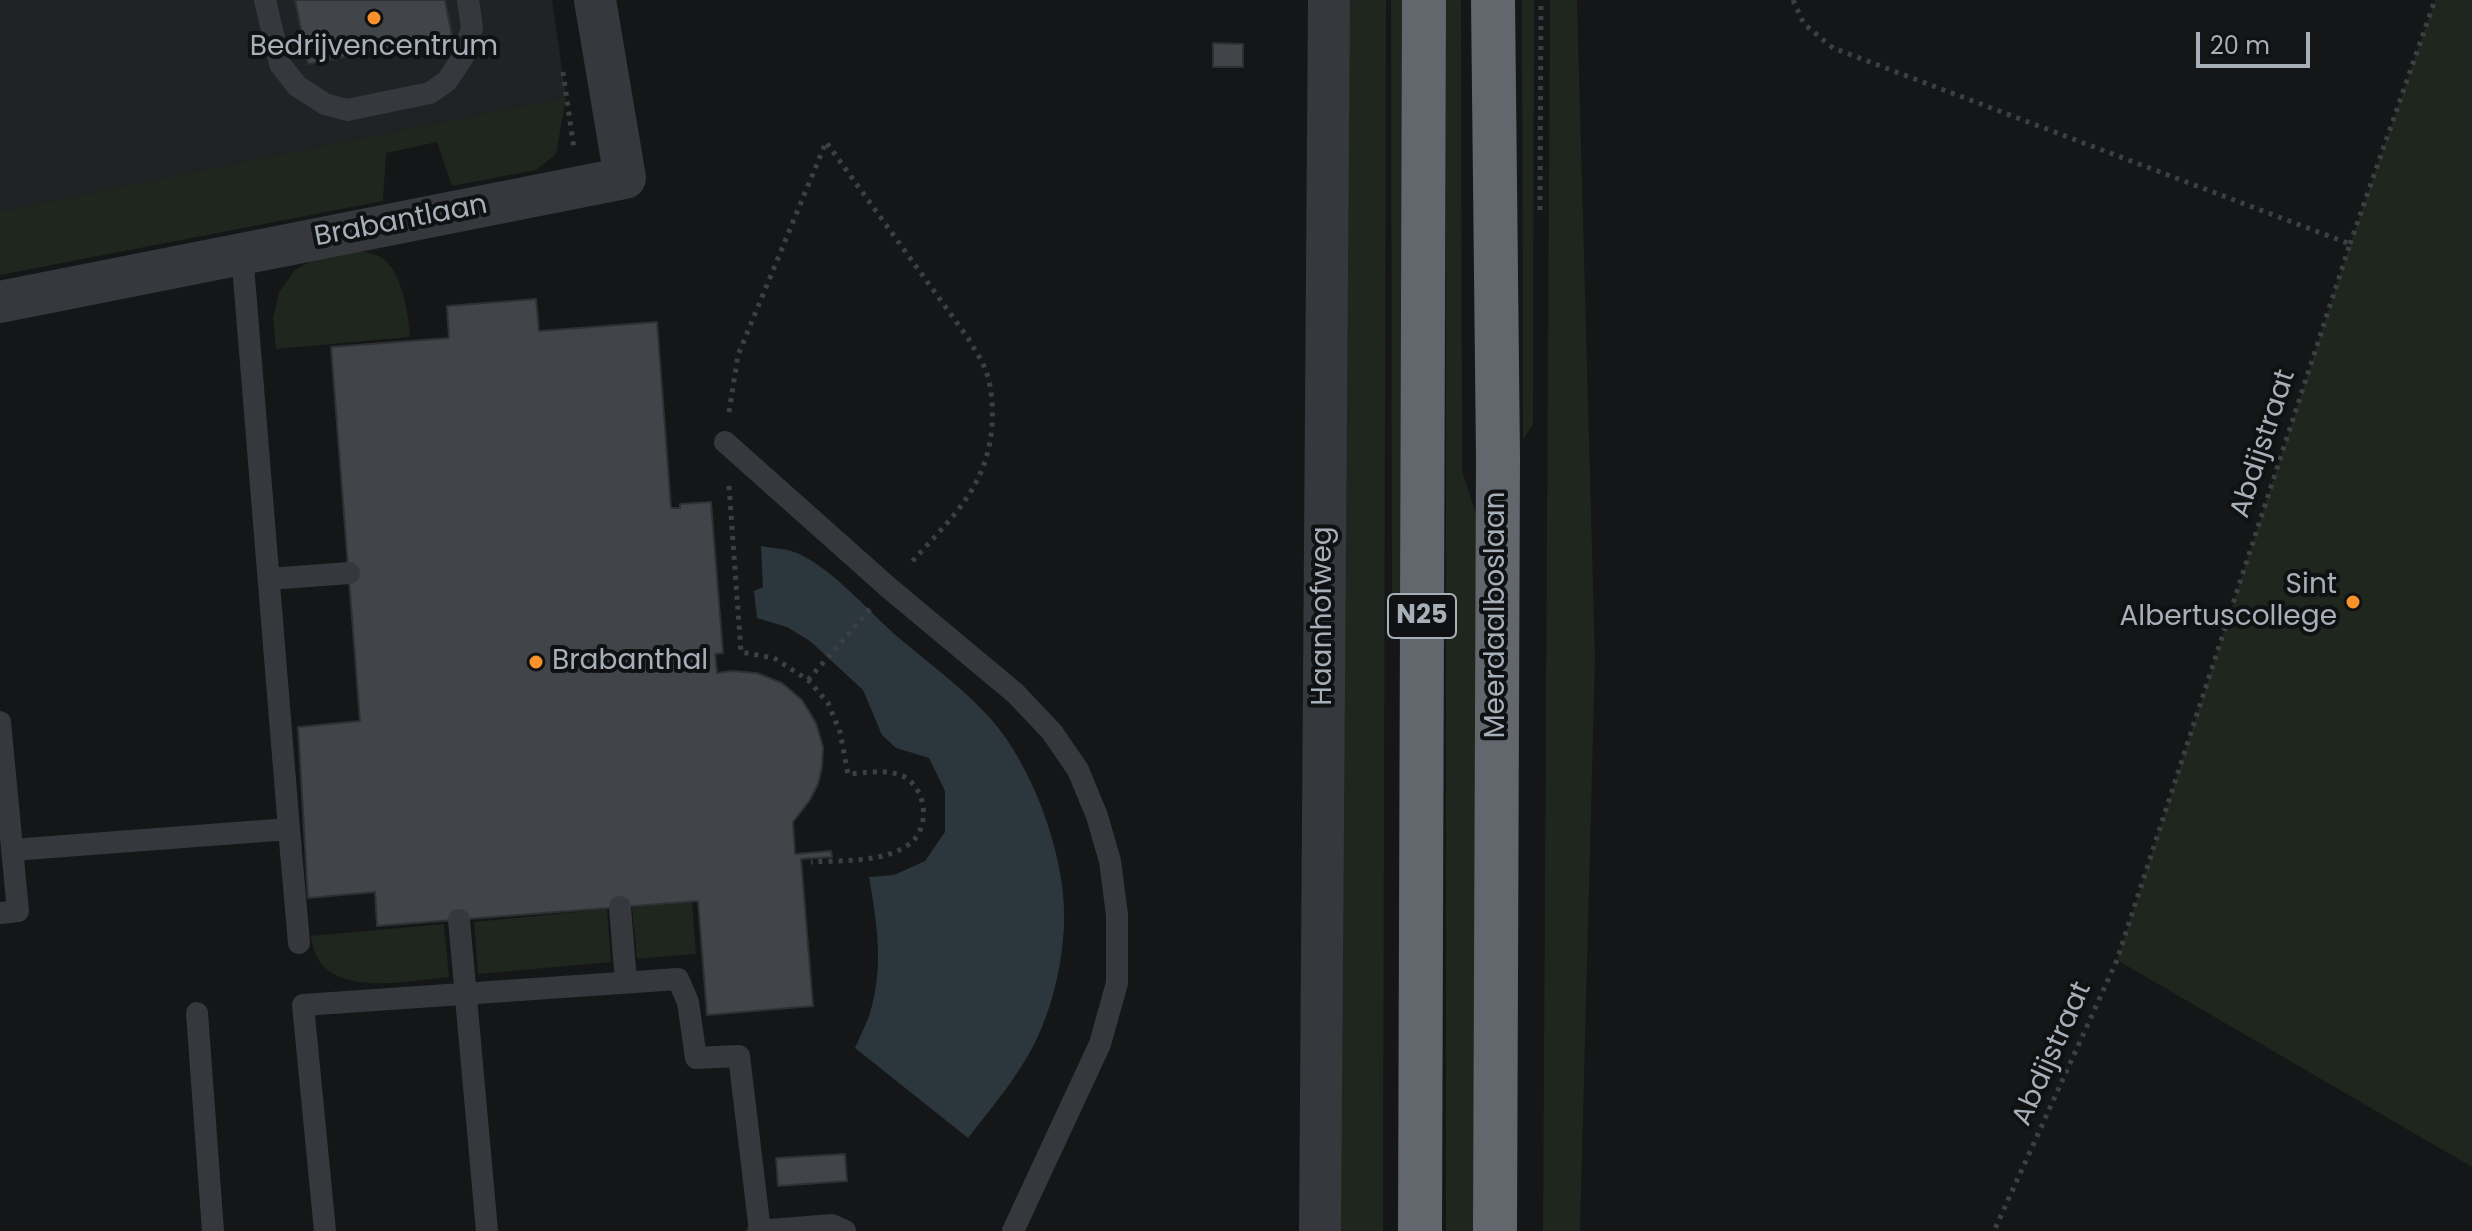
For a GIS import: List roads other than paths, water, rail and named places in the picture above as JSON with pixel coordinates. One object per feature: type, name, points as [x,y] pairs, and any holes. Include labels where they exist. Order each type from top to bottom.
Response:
[{"type":"highway","name":"N25","points":[[1420,1231],[1424,0]]},
{"type":"highway","name":"Meerdaalboslaan","points":[[1493,0],[1498,441],[1495,1231]]},
{"type":"street","name":"Brabantlaan","points":[[0,302],[625,178],[595,0]]},
{"type":"street","name":"Haanhofweg","points":[[1320,1231],[1329,0]]},
{"type":"lane","points":[[265,0],[280,64],[297,86],[325,104],[347,110],[430,93],[447,81],[463,57],[472,28],[468,0]]},
{"type":"lane","points":[[242,253],[299,943]]},
{"type":"lane","points":[[725,442],[889,588],[1015,693],[1052,732],[1078,770],[1097,816],[1110,861],[1117,915],[1117,983],[1100,1044],[1013,1231]]},
{"type":"lane","points":[[269,579],[349,573]]},
{"type":"lane","points":[[0,722],[18,911],[0,913]]},
{"type":"lane","points":[[12,850],[289,829]]},
{"type":"lane","points":[[620,907],[626,982]]},
{"type":"lane","points":[[459,920],[487,1231]]},
{"type":"lane","points":[[325,1231],[303,1005],[678,979],[688,1002],[696,1058],[739,1056],[759,1231],[832,1225],[845,1231]]},
{"type":"lane","points":[[197,1013],[213,1231]]},
{"type":"place","name":"Bedrijvencentrum","points":[[374,18]]},
{"type":"place","name":"Sint Albertuscollege","points":[[2353,602]]},
{"type":"place","name":"Brabanthal","points":[[536,662]]}]
